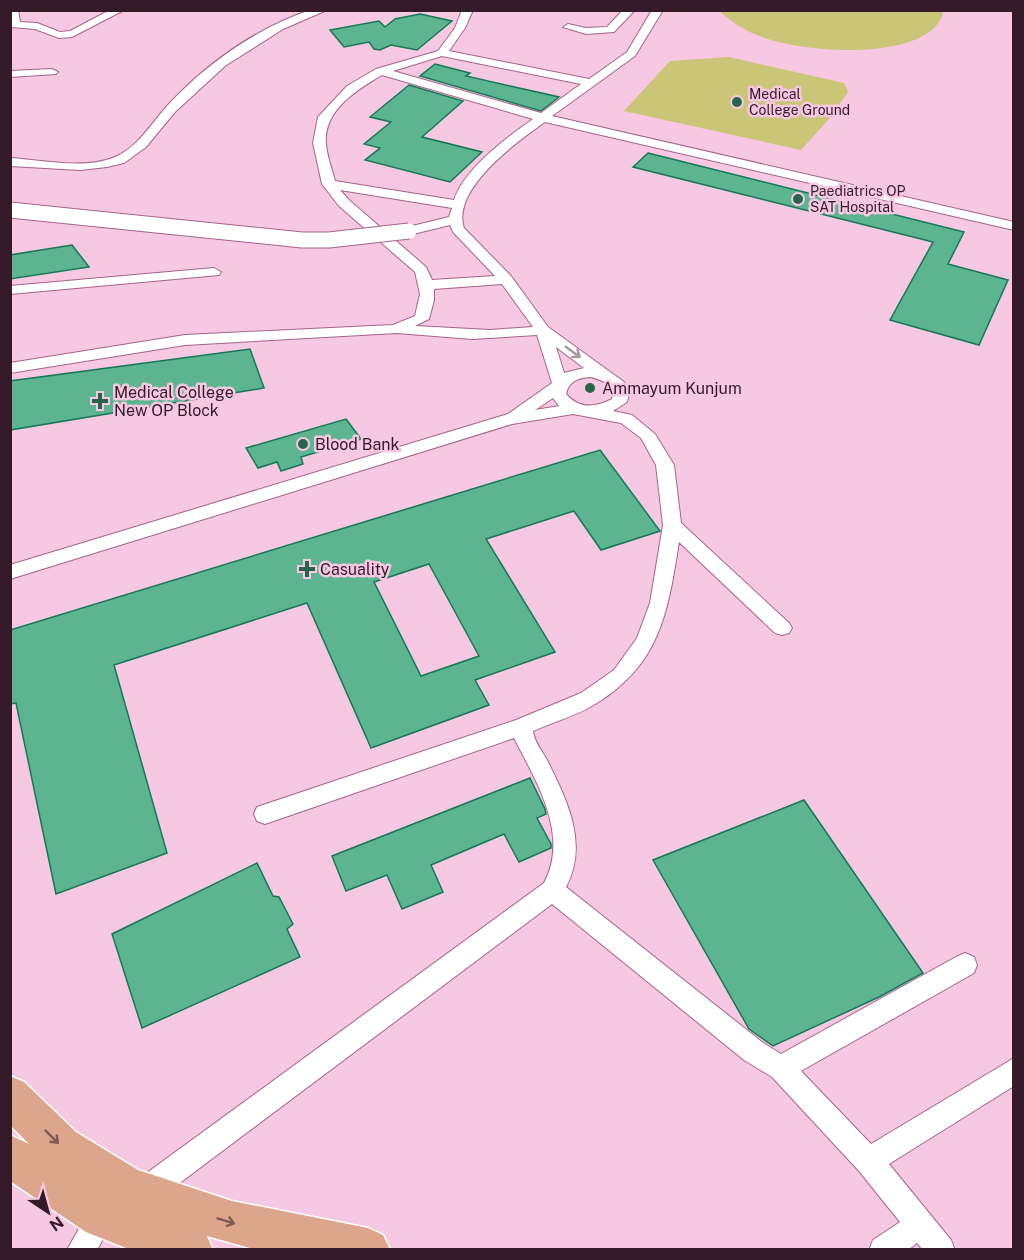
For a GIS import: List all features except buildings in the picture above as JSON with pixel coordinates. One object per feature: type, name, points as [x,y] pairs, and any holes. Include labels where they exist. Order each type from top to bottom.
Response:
[{"type":"main road","points":[[10,1096],[61,1147],[127,1188],[112,1221]]},
{"type":"main road","points":[[10,1156],[112,1221],[191,1250]]},
{"type":"main road","points":[[112,1221],[232,1223],[368,1250]]},
{"type":"street","points":[[13,10],[15,26],[37,26],[59,35],[72,34],[119,10]]},
{"type":"street","points":[[10,162],[97,165],[120,159],[137,148],[204,76],[253,39],[322,10]]},
{"type":"street","points":[[442,53],[460,28],[468,10]]},
{"type":"street","points":[[568,27],[586,31],[610,30],[630,10]]},
{"type":"street","points":[[10,572],[510,419],[606,410],[619,402],[622,390],[614,379],[603,374],[543,330],[506,279],[458,229],[455,220],[464,190],[502,147],[631,54],[658,10]]},
{"type":"street","points":[[391,329],[421,319],[429,301],[428,285],[421,270],[344,203],[329,184],[319,143],[324,117],[351,88],[380,71],[442,53],[591,83]]},
{"type":"street","points":[[380,71],[543,118],[1014,226]]},
{"type":"street","points":[[10,74],[52,72]]},
{"type":"street","points":[[329,184],[459,205]]},
{"type":"street","points":[[10,210],[302,240],[329,240],[410,231],[455,220]]},
{"type":"street","points":[[10,291],[214,272]]},
{"type":"street","points":[[428,285],[506,279]]},
{"type":"street","points":[[10,368],[185,340],[391,329],[486,335],[518,335],[543,330]]},
{"type":"street","points":[[265,814],[523,726],[588,699],[621,676],[646,641],[660,603],[672,525],[665,465],[647,434],[626,419],[580,411],[563,403],[558,394],[559,385],[543,330]]},
{"type":"street","points":[[510,419],[559,385],[565,378],[576,373],[603,374]]},
{"type":"street","points":[[672,525],[782,628]]},
{"type":"street","points":[[112,1221],[552,890],[564,864],[560,819],[550,788],[523,735],[523,726]]},
{"type":"street","points":[[552,890],[753,1051],[781,1068],[869,1161],[941,1250]]},
{"type":"street","points":[[781,1068],[965,965]]},
{"type":"street","points":[[869,1161],[1014,1071]]},
{"type":"street","points":[[883,1250],[921,1224]]},
{"type":"shaded area","name":"Medical College Ground","points":[[719,11],[942,11],[943,15],[935,27],[916,39],[873,49],[849,50],[801,46],[762,37],[739,26]]},
{"type":"shaded area","name":"Medical College Ground","points":[[729,57],[844,83],[848,92],[829,119],[801,150],[624,111],[670,61]]},
{"type":"place","name":"Medical College Ground","points":[[737,102]]},
{"type":"place","name":"Paediatrics OP SAT Hospital","points":[[798,199]]},
{"type":"place","name":"Ammayum Kunjum","points":[[590,388]]},
{"type":"place","name":"Medical College New OP Block","points":[[100,401]]},
{"type":"place","name":"Blood Bank","points":[[303,444]]},
{"type":"place","name":"Casuality","points":[[307,569]]}]
